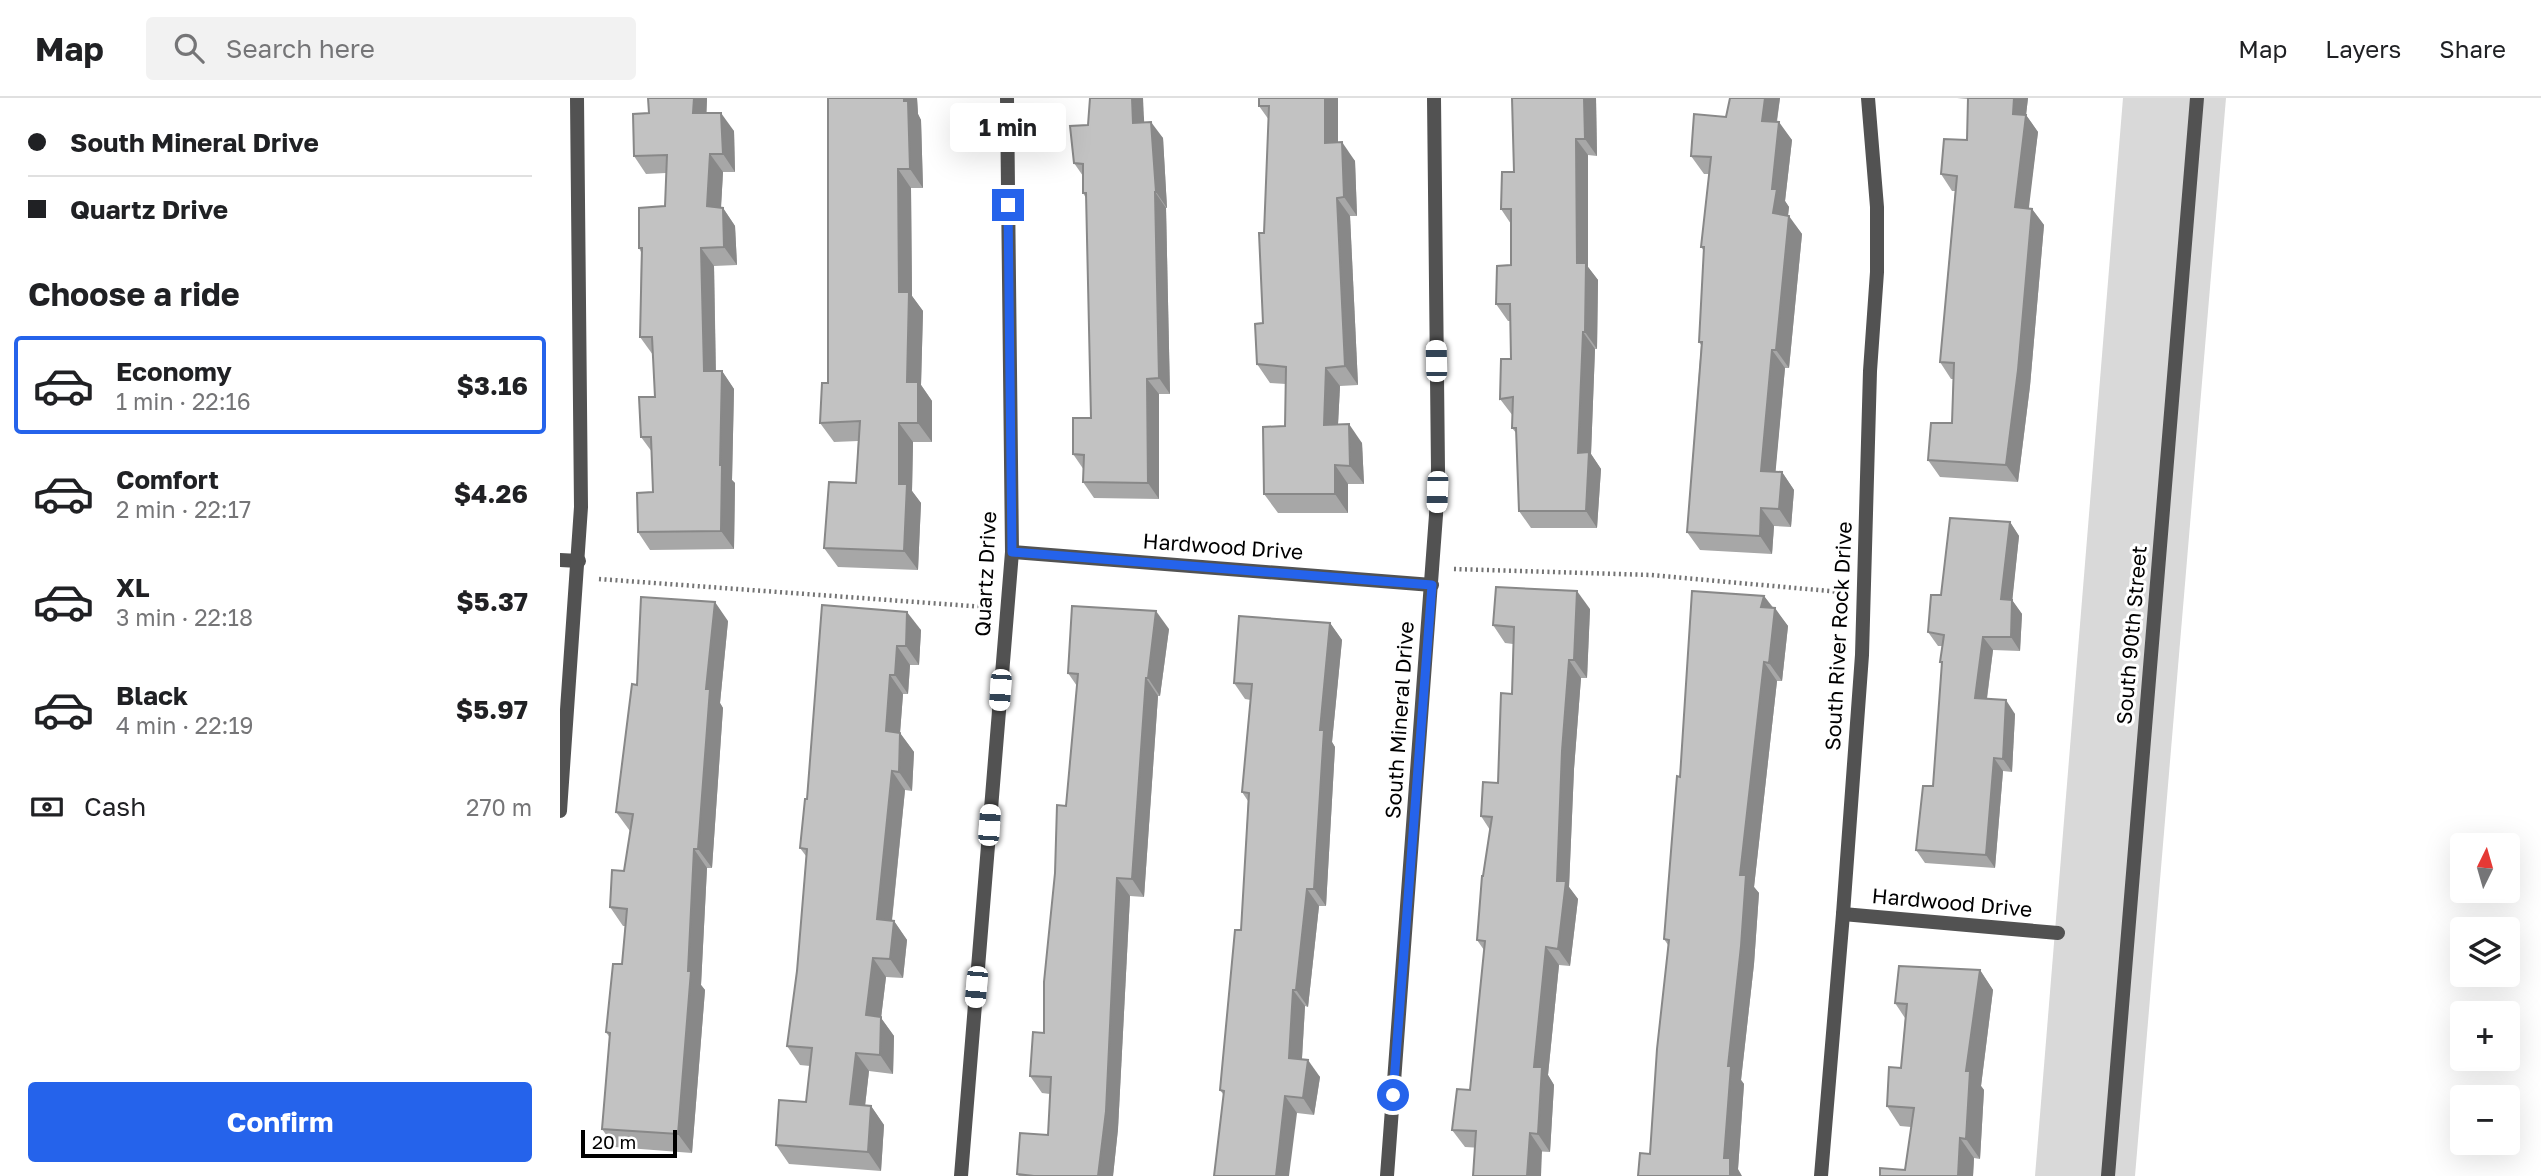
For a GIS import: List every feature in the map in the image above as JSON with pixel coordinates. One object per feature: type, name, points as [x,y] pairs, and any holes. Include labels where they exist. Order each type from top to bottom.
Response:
[{"type":"street","points":[[560,811],[582,507],[578,98]]},
{"type":"street","name":"Quartz Drive","points":[[961,1176],[1012,552],[1007,98]]},
{"type":"street","name":"South Mineral Drive","points":[[1387,1176],[1432,585],[1438,469],[1434,98]]},
{"type":"street","name":"South River Rock Drive","points":[[1821,1176],[1843,914],[1864,595],[1870,371],[1877,259],[1877,207],[1868,98]]},
{"type":"street","name":"South 90th Street","points":[[2108,1176],[2197,98]]},
{"type":"street","name":"Hardwood Drive","points":[[1012,552],[1432,585]]},
{"type":"street","points":[[560,560],[579,561]]},
{"type":"street","name":"Hardwood Drive","points":[[1843,914],[2058,933]]},
{"type":"path","points":[[1433,568],[1651,575],[1864,595]]},
{"type":"path","points":[[578,578],[1007,609]]},
{"type":"shaded area","points":[[2123,98],[2226,98],[2135,1176],[2035,1176]]},
{"type":"building","points":[[648,98],[694,98],[693,113],[721,113],[723,154],[710,154],[707,206],[723,208],[724,247],[701,248],[704,371],[722,371],[721,531],[638,532],[637,493],[653,492],[651,437],[641,437],[639,397],[655,397],[652,337],[640,337],[642,248],[639,248],[639,208],[665,206],[667,155],[634,156],[633,114],[649,113]]},
{"type":"building","points":[[828,98],[904,98],[904,101],[908,101],[910,169],[898,169],[899,292],[909,292],[907,382],[918,382],[918,423],[899,423],[899,484],[907,484],[904,551],[824,548],[829,482],[856,483],[860,421],[820,423],[822,383],[828,383]]},
{"type":"building","points":[[1090,98],[1132,98],[1133,123],[1151,122],[1156,192],[1159,378],[1147,379],[1148,483],[1083,482],[1084,455],[1073,454],[1073,418],[1091,418],[1086,193],[1083,193],[1083,164],[1074,163],[1070,126],[1088,125]]},
{"type":"building","points":[[1259,98],[1325,98],[1325,143],[1342,142],[1344,197],[1337,198],[1345,366],[1326,368],[1324,425],[1349,424],[1350,466],[1335,465],[1335,494],[1264,494],[1263,427],[1285,426],[1286,367],[1257,364],[1255,324],[1263,323],[1259,233],[1264,233],[1269,106],[1259,106]]},
{"type":"building","points":[[1512,98],[1584,98],[1585,139],[1576,139],[1577,263],[1586,263],[1578,453],[1589,452],[1586,511],[1519,511],[1516,428],[1512,428],[1513,397],[1500,399],[1501,359],[1511,359],[1510,304],[1496,304],[1497,266],[1511,265],[1511,209],[1501,209],[1502,172],[1514,172]]},
{"type":"building","points":[[1730,98],[1765,98],[1762,121],[1779,122],[1772,189],[1777,189],[1773,213],[1789,216],[1776,350],[1772,350],[1761,471],[1782,472],[1779,509],[1761,508],[1760,536],[1687,532],[1702,342],[1699,342],[1704,247],[1701,247],[1711,157],[1691,156],[1694,114],[1726,117]]},
{"type":"building","points":[[1968,98],[2014,98],[2013,114],[2026,115],[2015,207],[2032,209],[2018,370],[2006,465],[1928,460],[1931,423],[1952,423],[1954,363],[1940,362],[1957,176],[1941,174],[1944,139],[1967,140]]},
{"type":"building","points":[[1950,518],[2010,522],[2001,599],[2012,600],[2011,637],[1983,637],[1975,698],[2006,700],[2003,759],[1994,758],[1986,855],[1916,850],[1923,786],[1933,786],[1944,635],[1928,632],[1931,595],[1941,595]]},
{"type":"building","points":[[1496,587],[1577,591],[1574,660],[1569,660],[1562,751],[1557,881],[1566,881],[1558,949],[1546,947],[1534,1067],[1542,1067],[1538,1134],[1530,1133],[1527,1176],[1473,1176],[1476,1131],[1452,1130],[1457,1089],[1470,1090],[1485,941],[1477,940],[1482,876],[1492,817],[1481,816],[1483,782],[1498,783],[1501,693],[1512,694],[1514,627],[1493,625]]},
{"type":"building","points":[[1692,591],[1764,596],[1761,607],[1775,608],[1769,663],[1764,662],[1740,875],[1746,875],[1728,1066],[1731,1066],[1724,1158],[1730,1158],[1730,1176],[1638,1176],[1640,1153],[1650,1154],[1657,1049],[1669,940],[1664,939],[1677,776],[1680,777]]},
{"type":"building","points":[[641,597],[715,602],[706,689],[710,689],[698,849],[694,849],[688,971],[691,971],[678,1134],[602,1129],[610,1033],[606,1032],[613,964],[622,964],[627,909],[610,907],[612,870],[624,871],[633,814],[616,812],[632,684],[637,685]]},
{"type":"building","points":[[822,605],[907,612],[906,646],[897,646],[895,675],[890,675],[886,731],[900,733],[899,772],[892,771],[877,919],[894,921],[890,959],[873,958],[866,1015],[881,1017],[880,1055],[856,1053],[850,1104],[871,1106],[868,1152],[776,1145],[779,1100],[806,1102],[812,1048],[787,1046],[797,971],[807,849],[800,848],[807,799]]},
{"type":"building","points":[[1072,606],[1156,611],[1146,678],[1132,879],[1117,878],[1106,1111],[1098,1176],[1034,1176],[1017,1174],[1020,1133],[1048,1135],[1051,1077],[1030,1076],[1033,1032],[1044,1033],[1044,982],[1055,873],[1057,805],[1066,806],[1078,674],[1068,673]]},
{"type":"building","points":[[1239,616],[1330,623],[1320,730],[1324,730],[1314,889],[1307,889],[1296,990],[1293,990],[1289,1058],[1308,1060],[1303,1098],[1285,1096],[1276,1176],[1214,1176],[1224,1091],[1220,1090],[1235,930],[1241,930],[1249,793],[1242,792],[1252,684],[1234,683]]},
{"type":"building","points":[[1899,966],[1980,970],[1966,1071],[1970,1071],[1966,1139],[1960,1138],[1958,1176],[1880,1176],[1880,1168],[1905,1170],[1914,1108],[1887,1106],[1889,1067],[1901,1068],[1907,1004],[1895,1003]]},
{"type":"route","points":[[1008,205],[1012,552],[1432,585],[1393,1095]]}]
